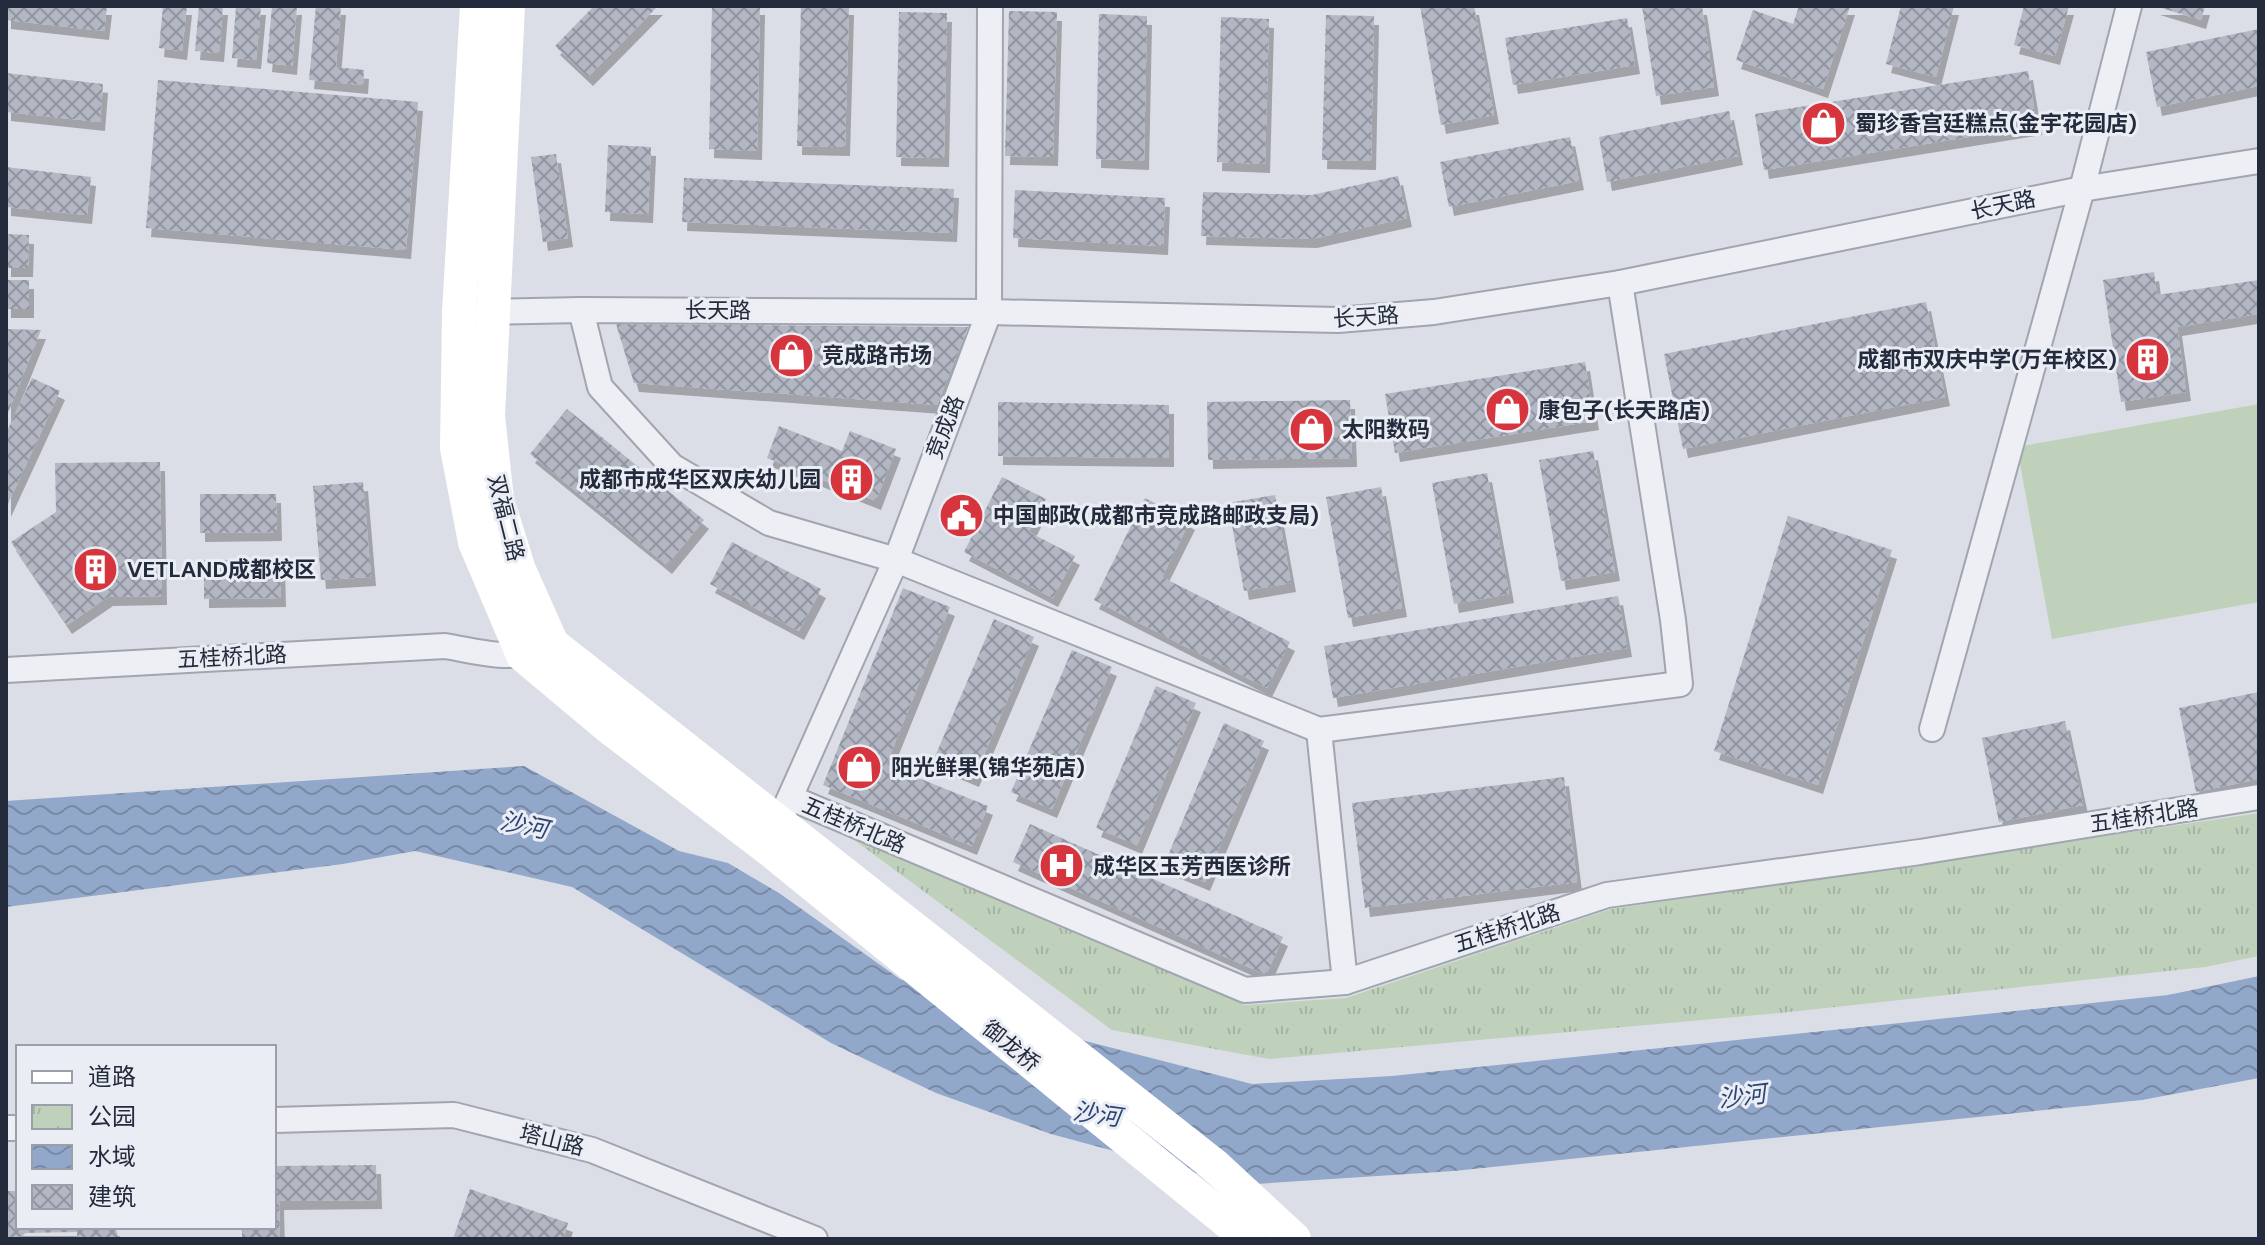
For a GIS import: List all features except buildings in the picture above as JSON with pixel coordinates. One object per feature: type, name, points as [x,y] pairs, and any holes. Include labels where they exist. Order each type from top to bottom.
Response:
[{"type":"main road","name":"双福二路","points":[[477,6],[459,312],[457,448],[475,542],[537,649],[609,727],[781,824],[851,877]]},
{"type":"main road","name":"双福二路","points":[[508,6],[488,416],[497,500],[519,570],[537,649]]},
{"type":"main road","name":"御龙桥","points":[[781,824],[1249,1239]]},
{"type":"main road","name":"御龙桥","points":[[851,877],[1214,1165],[1294,1239]]},
{"type":"street","name":"竞成路","points":[[781,824],[896,560],[989,312],[990,6]]},
{"type":"street","points":[[1932,729],[2082,189],[2129,6]]},
{"type":"street","name":"长天路","points":[[459,312],[989,312],[1338,320],[1434,312],[1620,283],[2082,189],[2259,161]]},
{"type":"street","points":[[581,310],[600,387],[672,466],[769,523],[896,560],[1319,730],[1680,684],[1673,620],[1620,283]]},
{"type":"street","name":"五桂桥北路","points":[[6,670],[445,646],[478,652],[537,649]]},
{"type":"street","points":[[1319,730],[1345,982]]},
{"type":"street","name":"五桂桥北路","points":[[781,824],[1245,990],[1345,982],[1607,895],[1920,852],[2259,797]]},
{"type":"street","name":"塔山路","points":[[276,1120],[454,1115],[592,1150],[815,1239]]},
{"type":"green space","points":[[2259,404],[2259,602],[2052,639],[2017,447]]},
{"type":"green space","points":[[2259,813],[2259,956],[2205,967],[1780,1013],[1269,1059],[1112,1030],[846,834],[1245,1005],[1346,998],[1611,909]]},
{"type":"water","name":"沙河","points":[[524,766],[679,851],[728,863],[779,893],[900,979],[1070,1037],[1252,1084],[1392,1076],[2168,995],[2259,976],[2259,1078],[2142,1100],[1454,1171],[1240,1185],[1051,1134],[936,1093],[831,1043],[572,887],[415,851],[343,864],[6,907],[6,801]]},
{"type":"place","name":"蜀珍香宫廷糕点(金宇花园店)","points":[[1824,123]]},
{"type":"place","name":"竞成路市场","points":[[791,355]]},
{"type":"place","name":"成都市双庆中学(万年校区)","points":[[2148,359]]},
{"type":"place","name":"康包子(长天路店)","points":[[1507,410]]},
{"type":"place","name":"太阳数码","points":[[1311,429]]},
{"type":"place","name":"成都市成华区双庆幼儿园","points":[[852,479]]},
{"type":"place","name":"中国邮政(成都市竞成路邮政支局)","points":[[962,515]]},
{"type":"place","name":"VETLAND成都校区","points":[[96,569]]},
{"type":"place","name":"阳光鲜果(锦华苑店)","points":[[860,767]]},
{"type":"place","name":"成华区玉芳西医诊所","points":[[1062,866]]}]
